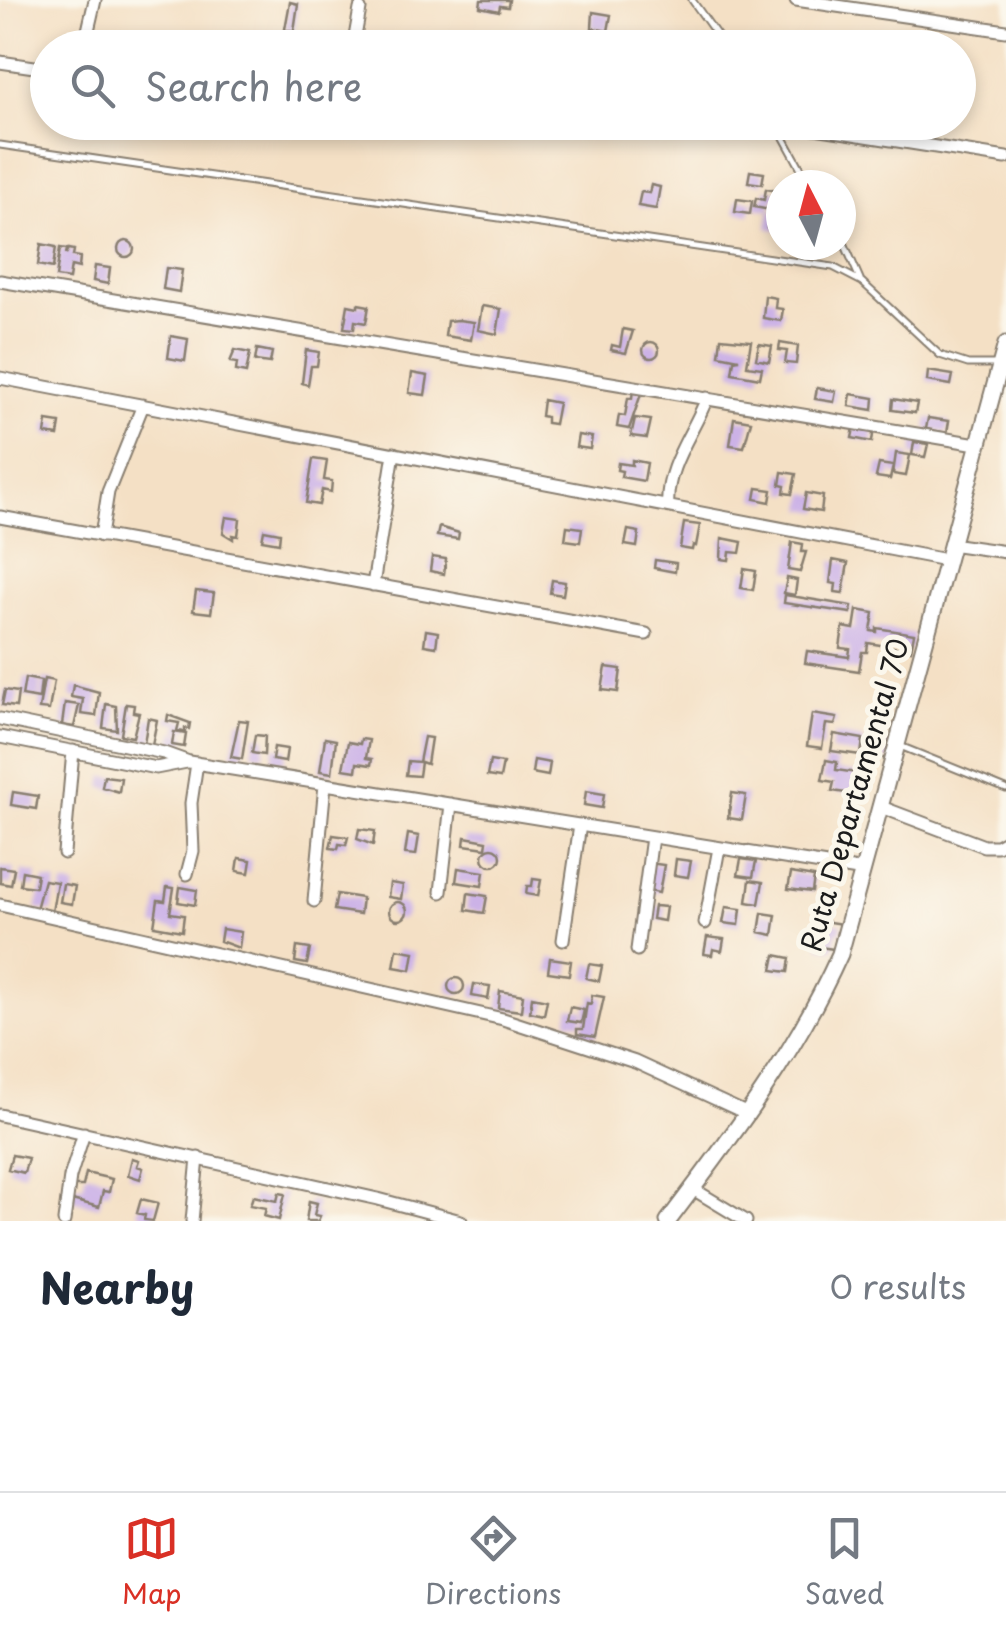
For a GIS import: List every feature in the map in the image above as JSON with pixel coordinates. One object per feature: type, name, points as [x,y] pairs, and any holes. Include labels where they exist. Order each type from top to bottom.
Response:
[{"type":"main road","name":"Ruta Departamental 70","points":[[668,1221],[748,1114],[812,1015],[840,954],[1006,344]]},
{"type":"street","points":[[88,30],[95,0]]},
{"type":"street","points":[[796,0],[1006,31]]},
{"type":"street","points":[[356,30],[360,9]]},
{"type":"street","points":[[0,62],[30,66]]},
{"type":"street","points":[[891,140],[1006,158]]},
{"type":"street","points":[[0,281],[977,444]]},
{"type":"street","points":[[0,378],[668,506],[948,552],[1006,552]]},
{"type":"street","points":[[668,506],[671,470],[707,398]]},
{"type":"street","points":[[101,536],[108,492],[143,405]]},
{"type":"street","points":[[373,585],[394,453]]},
{"type":"street","points":[[0,518],[646,634]]},
{"type":"street","points":[[0,719],[164,753],[193,763],[864,871]]},
{"type":"street","points":[[0,737],[156,768],[193,763]]},
{"type":"street","points":[[64,853],[73,751]]},
{"type":"street","points":[[187,874],[193,851],[193,763]]},
{"type":"street","points":[[314,901],[325,784]]},
{"type":"street","points":[[442,892],[451,804]]},
{"type":"street","points":[[881,807],[984,846],[1004,842]]},
{"type":"street","points":[[563,940],[580,825]]},
{"type":"street","points":[[636,950],[652,837]]},
{"type":"street","points":[[705,923],[719,848]]},
{"type":"street","points":[[0,905],[503,1018],[635,1062],[748,1114]]},
{"type":"street","points":[[0,1114],[460,1221]]},
{"type":"street","points":[[64,1221],[70,1177],[84,1133]]},
{"type":"street","points":[[192,1221],[198,1158]]},
{"type":"street","points":[[693,1189],[746,1221]]},
{"type":"lane","points":[[692,0],[713,30]]},
{"type":"lane","points":[[786,140],[802,170]]},
{"type":"lane","points":[[0,146],[833,268],[862,282],[940,354],[968,364],[1000,364]]},
{"type":"lane","points":[[852,260],[862,282]]},
{"type":"lane","points":[[897,745],[1006,789]]},
{"type":"building","points":[[481,0],[509,0],[508,7],[500,6],[499,11],[480,7]]},
{"type":"building","points":[[290,2],[298,4],[294,30],[285,29]]},
{"type":"building","points":[[593,12],[611,15],[608,30],[592,28]]},
{"type":"building","points":[[750,171],[764,173],[762,184],[748,182]]},
{"type":"building","points":[[651,185],[660,187],[656,209],[638,206],[641,192],[649,193]]},
{"type":"building","points":[[766,189],[766,209],[754,207],[756,198],[764,200]]},
{"type":"building","points":[[737,199],[752,201],[750,214],[735,212]]},
{"type":"building","points":[[126,241],[134,249],[126,257],[118,249]]},
{"type":"building","points":[[41,244],[56,247],[53,268],[38,265]]},
{"type":"building","points":[[60,248],[67,249],[66,254],[69,249],[74,250],[73,256],[80,257],[79,268],[71,266],[69,279],[56,277]]},
{"type":"building","points":[[95,266],[110,268],[108,284],[93,281]]},
{"type":"building","points":[[166,268],[182,270],[179,292],[163,289]]},
{"type":"building","points":[[765,296],[776,298],[775,308],[783,309],[781,321],[763,318]]},
{"type":"building","points":[[348,305],[369,306],[366,323],[355,321],[354,329],[344,328]]},
{"type":"building","points":[[482,306],[501,309],[497,334],[478,330]]},
{"type":"building","points":[[447,321],[474,322],[471,340],[445,336]]},
{"type":"building","points":[[623,329],[633,331],[626,353],[611,350],[612,345],[620,347]]},
{"type":"building","points":[[171,336],[188,339],[185,361],[168,358]]},
{"type":"building","points":[[721,338],[751,341],[747,366],[762,368],[760,378],[732,373],[734,360],[739,359],[719,355]]},
{"type":"building","points":[[651,342],[659,350],[651,358],[643,350]]},
{"type":"building","points":[[780,343],[798,346],[796,364],[785,363],[787,351],[779,350]]},
{"type":"building","points":[[759,344],[772,346],[769,362],[756,359]]},
{"type":"building","points":[[257,349],[272,352],[270,363],[255,361]]},
{"type":"building","points":[[235,350],[250,353],[246,373],[236,371],[237,363],[230,362]]},
{"type":"building","points":[[306,350],[319,352],[317,366],[311,366],[308,385],[302,383]]},
{"type":"building","points":[[928,371],[953,375],[951,385],[927,381]]},
{"type":"building","points":[[412,373],[428,376],[425,395],[409,393]]},
{"type":"building","points":[[817,388],[836,391],[834,402],[815,399]]},
{"type":"building","points":[[633,390],[642,391],[629,429],[617,427],[619,415],[625,416]]},
{"type":"building","points":[[851,394],[874,398],[873,410],[849,406]]},
{"type":"building","points":[[893,399],[917,403],[915,413],[892,410]]},
{"type":"building","points":[[543,400],[558,403],[554,424],[546,423],[546,417],[541,416]]},
{"type":"building","points":[[635,418],[651,420],[647,438],[631,436]]},
{"type":"building","points":[[734,418],[751,421],[744,447],[730,445]]},
{"type":"building","points":[[928,418],[949,421],[947,433],[926,429]]},
{"type":"building","points":[[47,421],[60,423],[58,436],[45,434]]},
{"type":"building","points":[[874,427],[872,442],[852,438],[854,428]]},
{"type":"building","points":[[578,435],[592,437],[590,449],[576,447]]},
{"type":"building","points":[[914,442],[928,444],[925,457],[912,455]]},
{"type":"building","points":[[896,453],[910,455],[906,476],[893,474]]},
{"type":"building","points":[[313,459],[327,461],[324,480],[332,481],[331,492],[322,490],[319,505],[306,503]]},
{"type":"building","points":[[632,460],[647,463],[644,481],[621,477],[622,471],[617,470],[618,463],[632,465]]},
{"type":"building","points":[[879,464],[893,466],[890,479],[876,477]]},
{"type":"building","points":[[782,472],[796,474],[792,494],[784,493],[785,486],[780,485]]},
{"type":"building","points":[[757,488],[772,490],[770,502],[755,499]]},
{"type":"building","points":[[806,493],[823,496],[821,512],[803,509]]},
{"type":"building","points":[[226,517],[240,519],[238,536],[233,535],[233,539],[223,533]]},
{"type":"building","points":[[684,523],[700,525],[692,550],[680,548]]},
{"type":"building","points":[[567,526],[582,528],[580,542],[565,540]]},
{"type":"building","points":[[439,527],[459,533],[458,539],[437,536]]},
{"type":"building","points":[[264,530],[280,533],[279,543],[262,540]]},
{"type":"building","points":[[628,530],[639,532],[637,547],[625,545]]},
{"type":"building","points":[[722,538],[742,542],[740,553],[730,552],[729,560],[721,559]]},
{"type":"building","points":[[792,542],[803,544],[802,552],[806,552],[800,572],[788,570]]},
{"type":"building","points":[[432,557],[446,559],[444,574],[430,571]]},
{"type":"building","points":[[655,560],[676,563],[675,572],[654,568]]},
{"type":"building","points":[[833,560],[848,563],[843,593],[835,592],[836,584],[830,583]]},
{"type":"building","points":[[744,569],[756,571],[753,590],[741,588]]},
{"type":"building","points":[[787,578],[797,580],[795,595],[784,593]]},
{"type":"building","points":[[552,580],[565,582],[563,595],[550,593]]},
{"type":"building","points":[[196,591],[214,593],[211,613],[193,611]]},
{"type":"building","points":[[785,595],[852,606],[851,613],[784,603]]},
{"type":"building","points":[[857,610],[874,613],[871,631],[877,632],[877,628],[914,634],[911,650],[868,643],[859,671],[805,663],[807,651],[849,657],[850,649],[840,648],[843,627],[854,629]]},
{"type":"building","points":[[426,630],[438,632],[436,647],[424,645]]},
{"type":"building","points":[[606,667],[621,669],[618,692],[602,690]]},
{"type":"building","points":[[25,678],[41,681],[39,699],[22,696]]},
{"type":"building","points":[[44,679],[54,681],[49,710],[39,709]]},
{"type":"building","points":[[73,685],[99,692],[96,716],[81,714],[83,699],[71,697]]},
{"type":"building","points":[[5,690],[18,692],[16,707],[2,705]]},
{"type":"building","points":[[65,703],[79,705],[74,727],[62,725]]},
{"type":"building","points":[[106,704],[116,706],[117,730],[103,728]]},
{"type":"building","points":[[126,704],[134,705],[133,712],[139,713],[133,737],[121,735]]},
{"type":"building","points":[[812,714],[837,718],[835,725],[826,724],[822,748],[807,746]]},
{"type":"building","points":[[168,715],[190,723],[189,729],[177,731],[179,723],[167,721]]},
{"type":"building","points":[[148,718],[157,720],[152,745],[144,744]]},
{"type":"building","points":[[239,720],[248,721],[242,759],[231,757]]},
{"type":"building","points":[[174,732],[186,734],[184,747],[172,745]]},
{"type":"building","points":[[834,734],[863,739],[861,755],[831,751]]},
{"type":"building","points":[[255,735],[265,736],[264,755],[252,753]]},
{"type":"building","points":[[424,737],[431,738],[427,764],[421,762],[419,776],[406,775],[408,761],[419,762]]},
{"type":"building","points":[[325,738],[336,740],[332,773],[320,771]]},
{"type":"building","points":[[361,739],[369,740],[366,758],[372,759],[371,765],[357,763],[356,771],[343,769],[348,742],[360,744]]},
{"type":"building","points":[[885,742],[892,743],[890,759],[871,756],[872,748],[883,750]]},
{"type":"building","points":[[274,747],[287,749],[285,762],[272,760]]},
{"type":"building","points":[[534,760],[550,763],[548,776],[532,773]]},
{"type":"building","points":[[826,760],[837,762],[836,770],[857,773],[853,794],[832,791],[834,782],[822,780]]},
{"type":"building","points":[[490,761],[503,763],[500,778],[487,776]]},
{"type":"building","points":[[104,776],[121,778],[119,792],[102,787]]},
{"type":"building","points":[[586,791],[604,794],[602,808],[584,805]]},
{"type":"building","points":[[13,792],[38,796],[36,809],[11,805]]},
{"type":"building","points":[[732,793],[746,795],[742,820],[728,818]]},
{"type":"building","points":[[359,829],[375,831],[373,845],[357,839]]},
{"type":"building","points":[[408,834],[419,836],[416,855],[405,854]]},
{"type":"building","points":[[333,835],[348,837],[346,845],[330,848]]},
{"type":"building","points":[[465,837],[487,841],[486,848],[464,845]]},
{"type":"building","points":[[492,848],[501,857],[492,866],[483,857]]},
{"type":"building","points":[[239,858],[251,860],[249,873],[237,871]]},
{"type":"building","points":[[676,859],[691,861],[688,877],[674,875]]},
{"type":"building","points":[[741,859],[756,861],[753,877],[738,875]]},
{"type":"building","points":[[649,863],[664,865],[659,893],[644,890]]},
{"type":"building","points":[[0,867],[14,869],[11,885],[0,883]]},
{"type":"building","points":[[458,868],[484,872],[482,886],[456,882]]},
{"type":"building","points":[[22,871],[37,874],[35,887],[20,885]]},
{"type":"building","points":[[791,873],[814,877],[812,892],[788,889]]},
{"type":"building","points":[[533,879],[541,880],[538,896],[526,894]]},
{"type":"building","points":[[44,880],[57,882],[52,912],[36,909]]},
{"type":"building","points":[[750,880],[763,882],[759,904],[747,902]]},
{"type":"building","points":[[390,883],[403,885],[401,899],[388,897]]},
{"type":"building","points":[[63,884],[75,886],[72,904],[60,902]]},
{"type":"building","points":[[167,887],[174,888],[170,913],[184,915],[182,931],[154,926],[158,900],[165,901]]},
{"type":"building","points":[[180,887],[197,890],[195,905],[178,902]]},
{"type":"building","points":[[468,893],[487,896],[484,913],[466,910]]},
{"type":"building","points":[[337,894],[362,898],[360,914],[334,910]]},
{"type":"building","points":[[398,902],[405,904],[405,918],[398,920],[391,918],[389,911],[391,904]]},
{"type":"building","points":[[654,906],[666,907],[664,921],[652,919]]},
{"type":"building","points":[[726,907],[741,909],[739,925],[723,923]]},
{"type":"building","points":[[762,913],[776,915],[773,935],[759,932]]},
{"type":"building","points":[[823,921],[842,924],[834,949],[819,947]]},
{"type":"building","points":[[222,929],[241,932],[239,948],[220,941]]},
{"type":"building","points":[[707,937],[724,939],[722,951],[713,949],[712,955],[704,954]]},
{"type":"building","points":[[297,947],[310,949],[307,964],[295,962]]},
{"type":"building","points":[[397,949],[414,952],[411,970],[394,967]]},
{"type":"building","points":[[775,955],[790,958],[788,972],[772,970]]},
{"type":"building","points":[[550,958],[571,961],[569,975],[548,972]]},
{"type":"building","points":[[589,964],[602,966],[599,981],[586,978]]},
{"type":"building","points":[[456,978],[464,986],[456,994],[448,986]]},
{"type":"building","points":[[474,984],[490,986],[488,999],[472,996]]},
{"type":"building","points":[[500,991],[523,995],[521,1011],[498,1008]]},
{"type":"building","points":[[592,995],[604,997],[595,1037],[577,1034],[577,1029],[583,1029]]},
{"type":"building","points":[[532,997],[547,1000],[544,1015],[530,1012]]},
{"type":"building","points":[[570,1007],[584,1010],[581,1023],[567,1021]]},
{"type":"building","points":[[12,1155],[28,1158],[24,1173],[8,1169]]},
{"type":"building","points":[[132,1158],[139,1160],[137,1166],[143,1168],[140,1179],[128,1175]]},
{"type":"building","points":[[86,1173],[112,1179],[109,1192],[103,1191],[99,1207],[72,1200],[75,1186],[83,1186]]},
{"type":"building","points":[[279,1193],[285,1194],[279,1220],[264,1216],[266,1208],[250,1205],[253,1196],[277,1201]]},
{"type":"building","points":[[141,1199],[158,1203],[153,1221],[144,1220],[145,1215],[137,1213]]},
{"type":"building","points":[[309,1201],[317,1203],[314,1215],[320,1216],[318,1221],[306,1221]]}]
